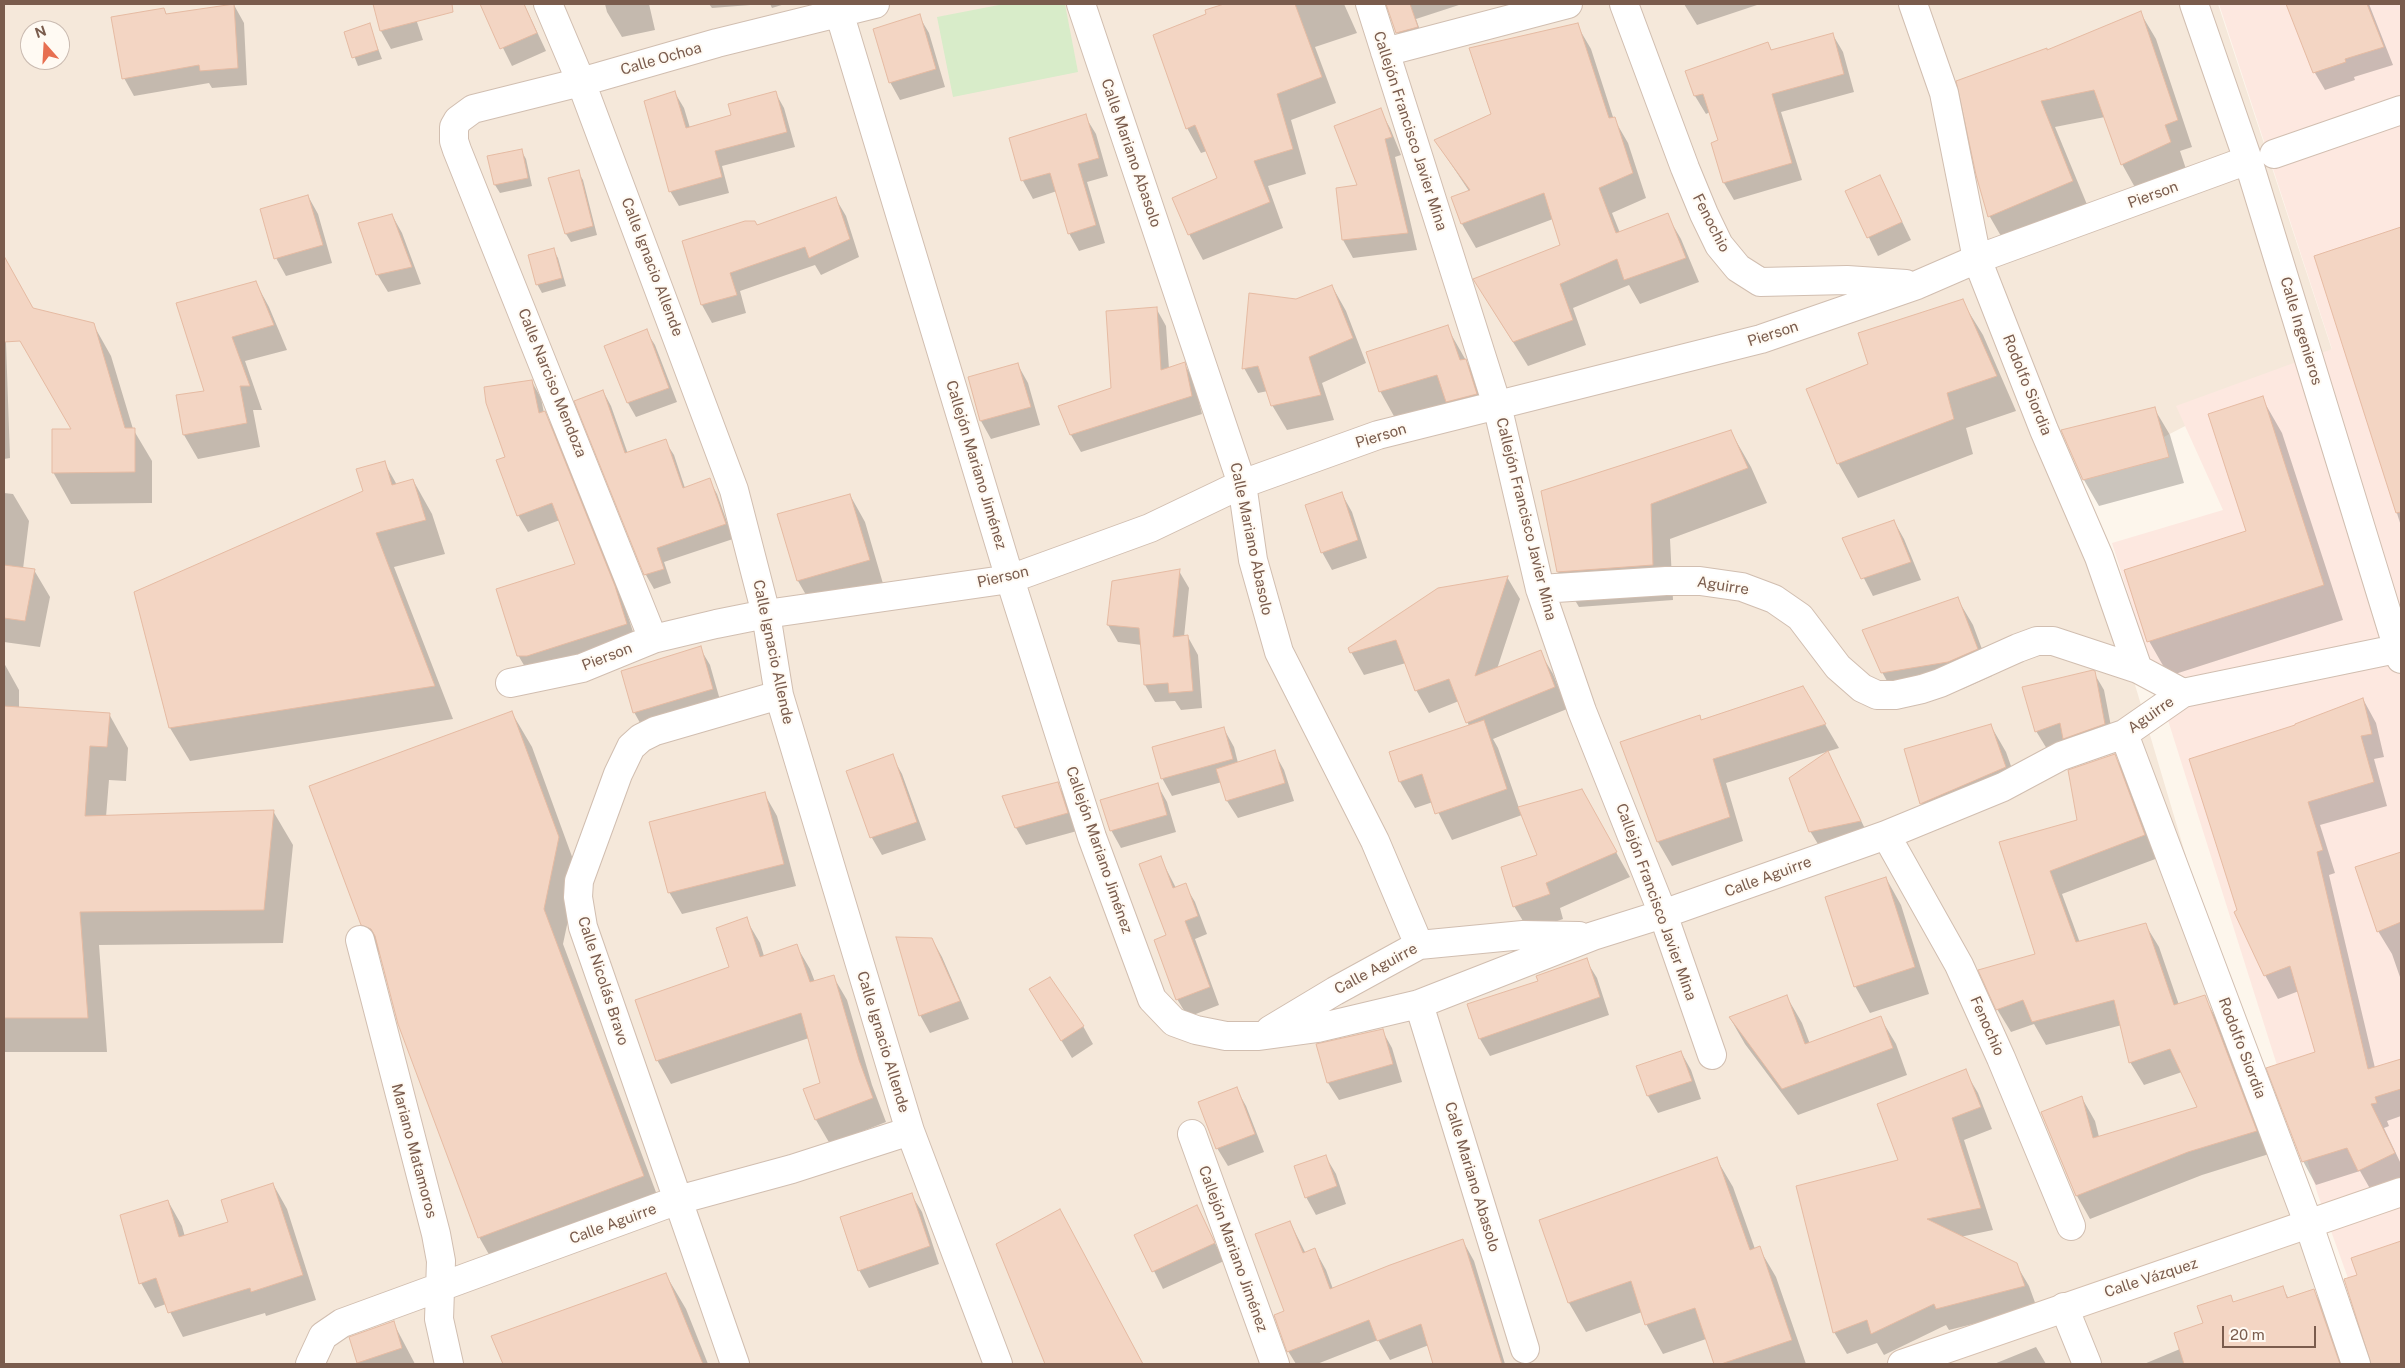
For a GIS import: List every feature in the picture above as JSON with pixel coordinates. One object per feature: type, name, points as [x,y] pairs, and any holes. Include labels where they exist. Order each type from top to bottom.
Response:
[{"type":"street","name":"Calle Ignacio Allende","points":[[548,4],[581,82],[731,481],[750,546],[766,614],[779,695],[910,1131],[998,1364]]},
{"type":"street","name":"Calle Ochoa","points":[[454,127],[458,120],[474,109],[581,82],[717,43],[875,4]]},
{"type":"street","name":"Calle Mariano Abasolo","points":[[1081,4],[1242,484],[1253,560],[1279,652],[1375,840],[1419,945]]},
{"type":"street","name":"Callejón Francisco Javier Mina","points":[[1370,4],[1497,404],[1540,589],[1582,711],[1663,914],[1712,1055]]},
{"type":"street","points":[[1385,52],[1568,4]]},
{"type":"street","name":"Fenochio","points":[[1624,4],[1704,214],[1719,245],[1738,268],[1760,282],[1847,280],[1917,284]]},
{"type":"street","name":"Rodolfo Siordia","points":[[1913,4],[1944,93],[1977,259],[2044,430],[2099,557],[2138,669]]},
{"type":"street","name":"Calle Ingenieros","points":[[2194,4],[2261,157],[2400,652]]},
{"type":"street","name":"Callejón Mariano Jiménez","points":[[839,12],[1010,579],[1092,837],[1152,998]]},
{"type":"street","name":"Pierson","points":[[510,683],[582,668],[653,639],[766,614],[1010,579],[1150,528],[1242,484],[1378,435],[1761,339],[1917,284],[1977,259],[2261,157],[2401,110]]},
{"type":"street","name":"Calle Narciso Mendoza","points":[[454,127],[454,141],[457,150],[653,639]]},
{"type":"street","name":"Aguirre","points":[[1540,589],[1666,581],[1700,581],[1742,586],[1774,599],[1800,617],[1838,667],[1862,688],[1878,694],[1895,695],[1940,683],[2037,641],[2053,641],[2064,644],[2138,669]]},
{"type":"street","name":"Aguirre","points":[[1886,835],[2003,786],[2061,756],[2124,734],[2183,693],[2400,652]]},
{"type":"street","points":[[2138,669],[2183,693]]},
{"type":"street","name":"Calle Nicolás Bravo","points":[[735,1364],[583,927],[580,911],[579,881],[618,774],[631,747],[641,738],[655,731],[779,695]]},
{"type":"street","name":"Rodolfo Siordia","points":[[2124,734],[2309,1225],[2356,1364]]},
{"type":"street","name":"Fenochio","points":[[1886,835],[1959,965],[2001,1058],[2071,1226]]},
{"type":"street","name":"Calle Aguirre","points":[[1152,998],[1174,1022],[1196,1030],[1226,1036],[1259,1036],[1318,1028],[1418,1004],[1593,936],[1663,914],[1886,835]]},
{"type":"street","name":"Calle Aguirre","points":[[1259,1036],[1343,986],[1419,945],[1523,935],[1593,936]]},
{"type":"street","name":"Mariano Matamoros","points":[[360,940],[429,1202],[440,1261],[439,1319],[449,1364]]},
{"type":"street","name":"Calle Mariano Abasolo","points":[[1418,1004],[1525,1349]]},
{"type":"street","name":"Calle Aguirre","points":[[310,1364],[323,1336],[342,1323],[678,1200],[792,1169],[910,1131]]},
{"type":"street","name":"Callejón Mariano Jiménez","points":[[1192,1134],[1275,1364]]},
{"type":"street","name":"Calle Vázquez","points":[[1902,1364],[2401,1192]]},
{"type":"street","points":[[2064,1307],[2087,1364]]},
{"type":"shaded area","points":[[4,4],[2218,4],[2332,350],[2075,483],[2337,1364],[4,1364]]},
{"type":"shaded area","points":[[2219,4],[2401,4],[2401,1364],[2379,1364],[2318,1195],[2112,543],[2223,510],[2176,406],[2332,349]]},
{"type":"green space","points":[[1004,4],[1065,4],[1078,72],[953,97],[937,17]]},
{"type":"building","points":[[234,4],[238,68],[200,71],[199,65],[122,79],[111,17],[164,8],[166,14]]},
{"type":"building","points":[[373,4],[452,4],[453,12],[380,31]]},
{"type":"building","points":[[480,4],[524,4],[537,33],[500,49]]},
{"type":"building","points":[[1224,4],[1295,4],[1322,77],[1277,94],[1293,149],[1254,161],[1270,202],[1188,235],[1172,198],[1217,178],[1195,125],[1186,129],[1153,35],[1206,14],[1205,10]]},
{"type":"building","points":[[1386,4],[1410,4],[1418,27],[1396,33]]},
{"type":"building","points":[[2286,4],[2367,4],[2384,47],[2345,59],[2346,62],[2313,73]]},
{"type":"building","points":[[2141,11],[2178,120],[2165,125],[2171,142],[2121,165],[2094,90],[2041,101],[2073,181],[1988,217],[1976,175],[1956,81],[2047,48],[2047,50]]},
{"type":"building","points":[[920,14],[936,69],[889,83],[873,29]]},
{"type":"building","points":[[370,23],[378,50],[352,58],[344,32]]},
{"type":"building","points":[[1578,23],[1609,118],[1615,117],[1633,173],[1599,188],[1616,233],[1668,213],[1686,258],[1624,280],[1617,259],[1560,284],[1573,320],[1513,342],[1473,279],[1560,245],[1544,193],[1461,224],[1451,197],[1470,190],[1434,140],[1491,114],[1469,48]]},
{"type":"building","points":[[1833,33],[1844,74],[1772,94],[1792,163],[1723,183],[1711,143],[1718,140],[1703,94],[1694,96],[1685,71],[1768,42],[1771,50]]},
{"type":"building","points":[[675,91],[686,128],[731,115],[728,104],[776,91],[787,132],[715,151],[722,177],[669,192],[644,101]]},
{"type":"building","points":[[1381,108],[1392,137],[1385,139],[1408,233],[1342,240],[1336,188],[1357,185],[1334,126]]},
{"type":"building","points":[[1086,114],[1099,158],[1078,164],[1096,225],[1068,234],[1050,173],[1021,181],[1009,138]]},
{"type":"building","points":[[522,149],[528,178],[494,185],[487,156]]},
{"type":"building","points":[[579,170],[593,226],[565,234],[548,178]]},
{"type":"building","points":[[1880,175],[1902,222],[1867,238],[1845,191]]},
{"type":"building","points":[[308,195],[323,245],[274,259],[260,209]]},
{"type":"building","points":[[836,197],[850,239],[809,258],[805,247],[730,273],[737,295],[701,305],[682,241],[745,221],[755,221],[757,225]]},
{"type":"building","points":[[392,214],[412,267],[376,275],[358,223]]},
{"type":"building","points":[[2401,227],[2401,512],[2396,513],[2314,256]]},
{"type":"building","points":[[554,248],[562,278],[536,285],[528,255]]},
{"type":"building","points":[[4,256],[33,308],[94,323],[125,428],[135,428],[135,472],[52,473],[52,429],[71,429],[20,341],[4,342]]},
{"type":"building","points":[[256,281],[274,325],[232,337],[250,386],[240,386],[247,423],[183,435],[176,395],[204,391],[176,303]]},
{"type":"building","points":[[1332,285],[1353,338],[1309,357],[1321,395],[1271,406],[1258,366],[1242,369],[1249,293],[1296,299]]},
{"type":"building","points":[[1963,299],[1997,376],[1947,393],[1954,419],[1837,464],[1806,389],[1868,364],[1858,333]]},
{"type":"building","points":[[1157,307],[1161,370],[1185,362],[1192,396],[1070,435],[1058,406],[1111,388],[1106,311]]},
{"type":"building","points":[[1448,325],[1460,360],[1466,359],[1477,394],[1446,402],[1437,375],[1379,392],[1366,352]]},
{"type":"building","points":[[647,329],[669,388],[627,403],[604,346]]},
{"type":"building","points":[[1018,363],[1031,407],[980,421],[968,377]]},
{"type":"building","points":[[532,380],[539,413],[545,411],[615,586],[627,624],[527,656],[517,656],[496,589],[575,564],[552,503],[517,516],[496,460],[505,457],[486,403],[484,387]]},
{"type":"building","points":[[603,390],[625,453],[666,439],[683,488],[710,478],[726,524],[657,548],[664,569],[644,575],[574,401]]},
{"type":"building","points":[[2263,396],[2324,585],[2147,642],[2124,570],[2246,531],[2208,414]]},
{"type":"building","points":[[2155,407],[2169,457],[2083,480],[2061,430]]},
{"type":"building","points":[[1731,430],[1748,468],[1651,504],[1653,565],[1557,572],[1541,491]]},
{"type":"building","points":[[385,461],[392,485],[413,479],[426,520],[376,533],[435,686],[169,728],[134,592],[363,491],[356,469]]},
{"type":"building","points":[[1342,492],[1358,540],[1321,553],[1305,505]]},
{"type":"building","points":[[850,494],[870,560],[797,581],[777,514]]},
{"type":"building","points":[[1894,520],[1911,562],[1861,579],[1842,538]]},
{"type":"building","points":[[4,565],[35,569],[25,621],[4,618]]},
{"type":"building","points":[[1180,569],[1173,637],[1188,635],[1193,691],[1169,693],[1168,683],[1144,685],[1139,628],[1107,625],[1112,581]]},
{"type":"building","points":[[1508,576],[1475,676],[1541,650],[1555,687],[1466,723],[1449,679],[1415,691],[1396,640],[1350,653],[1348,648],[1438,588]]},
{"type":"building","points":[[1958,597],[1978,649],[1948,662],[1881,673],[1862,630]]},
{"type":"building","points":[[701,646],[713,689],[633,713],[621,671]]},
{"type":"building","points":[[2095,671],[2105,724],[2063,739],[2060,723],[2035,732],[2022,687]]},
{"type":"building","points":[[1803,686],[1826,724],[1713,759],[1730,817],[1657,842],[1620,742],[1700,715],[1701,720]]},
{"type":"building","points":[[2363,698],[2372,734],[2361,736],[2374,782],[2308,802],[2323,850],[2317,852],[2368,1069],[2401,1059],[2401,1089],[2375,1097],[2377,1103],[2371,1104],[2395,1153],[2358,1171],[2347,1148],[2302,1162],[2266,1068],[2315,1052],[2290,966],[2264,976],[2234,912],[2237,910],[2189,759],[2295,725]]},
{"type":"building","points":[[4,706],[110,713],[107,747],[90,746],[85,816],[274,810],[264,910],[80,912],[88,1018],[4,1018]]},
{"type":"building","points":[[512,711],[559,837],[544,909],[644,1176],[478,1238],[398,1024],[375,936],[371,929],[361,925],[309,786]]},
{"type":"building","points":[[1484,720],[1507,789],[1435,814],[1422,774],[1399,782],[1389,752]]},
{"type":"building","points":[[1991,724],[2006,767],[1920,804],[1904,749]]},
{"type":"building","points":[[1224,727],[1233,759],[1161,779],[1152,747]]},
{"type":"building","points":[[1275,750],[1285,783],[1226,801],[1216,769]]},
{"type":"building","points":[[1828,751],[1861,821],[1809,832],[1789,778]]},
{"type":"building","points":[[893,754],[917,822],[870,838],[846,771]]},
{"type":"building","points":[[2115,754],[2145,835],[2050,871],[2076,942],[2146,923],[2174,1005],[2205,995],[2257,1131],[2188,1152],[2076,1196],[2041,1112],[2082,1096],[2093,1138],[2197,1107],[2170,1049],[2129,1063],[2114,1000],[2032,1022],[2023,1000],[1996,1010],[1978,970],[2035,954],[1999,842],[2077,820],[2068,770]]},
{"type":"building","points":[[1058,782],[1068,813],[1015,828],[1002,796]]},
{"type":"building","points":[[1158,783],[1167,815],[1110,831],[1100,800]]},
{"type":"building","points":[[1582,789],[1617,852],[1546,883],[1550,894],[1513,907],[1501,867],[1537,855],[1518,807]]},
{"type":"building","points":[[765,792],[784,864],[668,893],[649,822]]},
{"type":"building","points":[[2401,852],[2401,922],[2377,932],[2355,867]]},
{"type":"building","points":[[1161,856],[1173,888],[1186,883],[1198,916],[1185,921],[1210,987],[1176,1000],[1154,940],[1166,935],[1139,864]]},
{"type":"building","points":[[1886,877],[1915,967],[1854,987],[1825,897]]},
{"type":"building","points":[[747,917],[760,957],[797,944],[810,982],[834,975],[859,1060],[873,1098],[815,1120],[803,1089],[820,1083],[801,1013],[656,1061],[635,1000],[729,967],[716,928]]},
{"type":"building","points":[[896,937],[932,938],[960,1001],[919,1016]]},
{"type":"building","points":[[1587,958],[1600,997],[1479,1039],[1467,1004],[1538,981],[1536,976]]},
{"type":"building","points":[[1050,977],[1084,1026],[1061,1041],[1029,989]]},
{"type":"building","points":[[1787,995],[1805,1044],[1881,1016],[1893,1048],[1782,1089],[1729,1017]]},
{"type":"building","points":[[1383,1029],[1393,1064],[1327,1083],[1316,1044]]},
{"type":"building","points":[[1681,1051],[1692,1081],[1647,1096],[1636,1066]]},
{"type":"building","points":[[1966,1069],[1981,1107],[1952,1118],[1981,1208],[1927,1219],[2017,1263],[2025,1286],[1936,1309],[1934,1304],[1871,1334],[1867,1320],[1833,1333],[1796,1186],[1898,1160],[1877,1104]]},
{"type":"building","points":[[1237,1087],[1255,1134],[1216,1149],[1198,1102]]},
{"type":"building","points":[[1326,1155],[1337,1186],[1305,1198],[1294,1166]]},
{"type":"building","points":[[1717,1157],[1750,1250],[1760,1246],[1792,1340],[1721,1364],[1714,1364],[1695,1308],[1645,1325],[1631,1281],[1568,1303],[1539,1220]]},
{"type":"building","points":[[273,1183],[303,1275],[251,1292],[250,1288],[168,1313],[156,1278],[139,1284],[120,1215],[168,1200],[179,1237],[228,1222],[221,1200]]},
{"type":"building","points":[[912,1193],[930,1246],[858,1271],[840,1217]]},
{"type":"building","points":[[1197,1205],[1215,1243],[1152,1272],[1134,1235]]},
{"type":"building","points":[[1060,1209],[1143,1364],[1045,1364],[996,1244]]},
{"type":"building","points":[[1290,1221],[1303,1253],[1315,1248],[1330,1289],[1463,1239],[1502,1364],[1433,1364],[1421,1324],[1377,1341],[1369,1320],[1287,1352],[1274,1315],[1284,1311],[1255,1234]]},
{"type":"building","points":[[2401,1241],[2401,1364],[2371,1364],[2344,1279],[2357,1275],[2351,1258]]},
{"type":"building","points":[[666,1273],[703,1364],[503,1364],[491,1336]]},
{"type":"building","points":[[2283,1286],[2287,1298],[2314,1289],[2340,1364],[2184,1364],[2174,1333],[2203,1323],[2197,1306],[2231,1295],[2233,1302]]},
{"type":"building","points":[[394,1321],[402,1348],[357,1363],[349,1337]]}]
